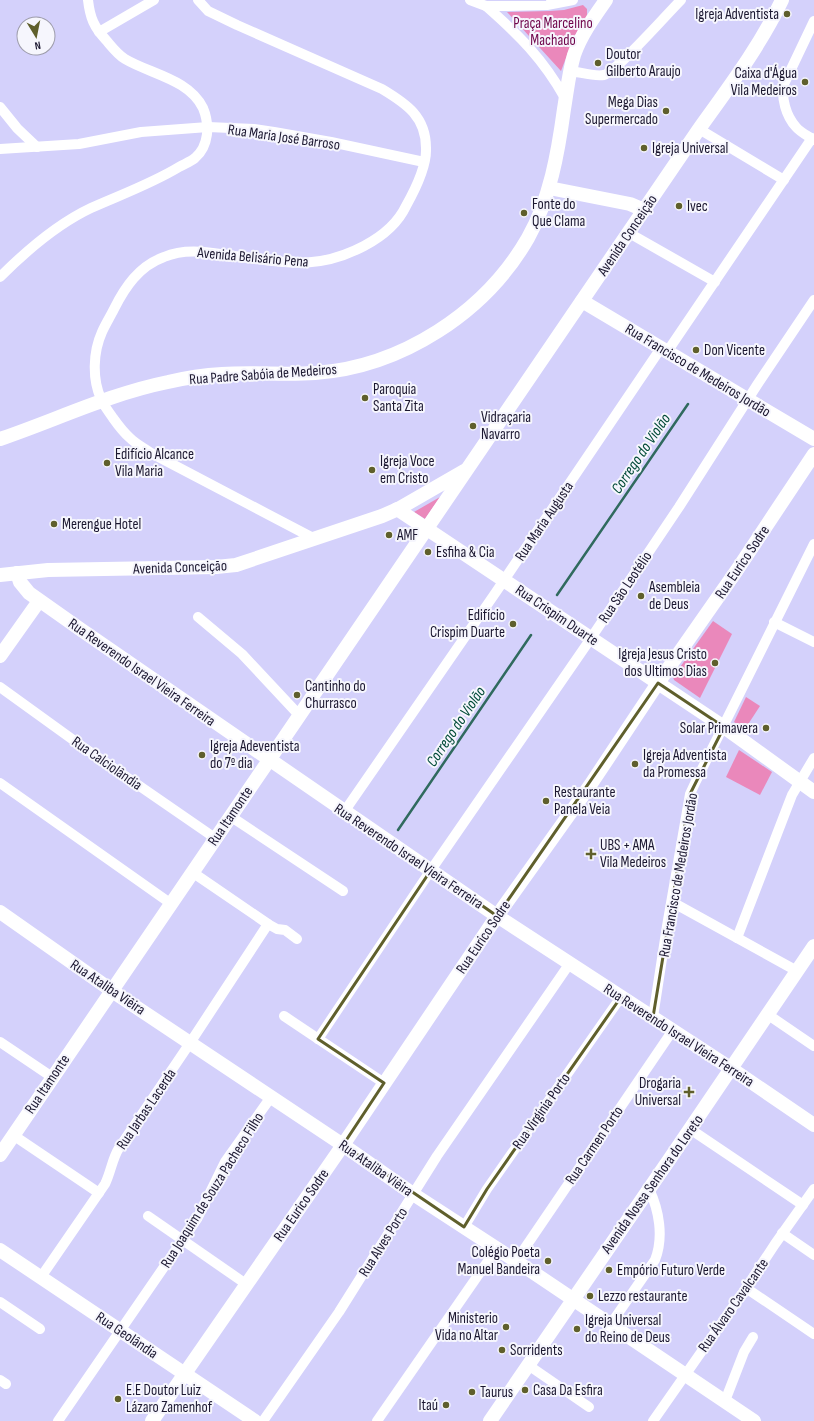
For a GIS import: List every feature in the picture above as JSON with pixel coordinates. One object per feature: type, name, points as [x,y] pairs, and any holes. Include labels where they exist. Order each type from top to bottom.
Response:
[{"type":"street","points":[[0,277],[39,241],[67,222],[90,209],[164,176],[195,158],[203,148],[206,141],[208,127],[199,101],[190,92],[165,76],[125,59],[115,51],[91,20],[88,0]]},
{"type":"street","points":[[99,32],[154,0]]},
{"type":"street","name":"Avenida Belisário Pena","points":[[198,0],[208,11],[400,99],[413,111],[422,124],[426,138],[424,162],[415,189],[403,212],[394,223],[370,243],[336,258],[324,261],[294,263],[201,251],[178,253],[164,257],[145,267],[135,276],[121,294],[101,334],[95,367],[96,385],[101,400],[122,431],[151,453],[315,539]]},
{"type":"street","points":[[470,0],[486,6],[547,5],[573,0]]},
{"type":"street","name":"Rua Padre Sabóia de Medeiros","points":[[0,439],[36,427],[101,400],[135,389],[201,376],[222,374],[315,373],[349,368],[383,359],[415,346],[443,328],[468,308],[497,281],[512,264],[534,226],[549,188],[574,55],[580,40],[594,16],[606,0]]},
{"type":"street","points":[[570,71],[600,76],[608,73],[681,0]]},
{"type":"street","name":"Avenida Conceição","points":[[397,509],[412,507],[461,479],[699,128],[751,54],[776,14],[782,0]]},
{"type":"street","points":[[486,6],[534,52],[552,76],[565,98]]},
{"type":"street","points":[[813,139],[796,128],[790,119],[782,91],[814,21]]},
{"type":"street","points":[[0,107],[17,128],[37,147]]},
{"type":"street","name":"Rua Maria José Barroso","points":[[0,149],[80,144],[140,132],[208,127],[254,129],[274,132],[331,142],[424,162]]},
{"type":"street","points":[[699,128],[784,180]]},
{"type":"street","name":"Rua Maria Augusta","points":[[344,812],[664,350],[714,282],[813,139]]},
{"type":"street","points":[[549,188],[630,204],[644,210]]},
{"type":"street","points":[[629,233],[714,282]]},
{"type":"street","name":"Rua São Leotélio","points":[[318,1039],[431,870],[591,638],[679,507],[814,300]]},
{"type":"street","name":"Rua Francisco de Medeiros Jordão","points":[[582,301],[814,439]]},
{"type":"street","name":"Rua Eurico Sodre","points":[[152,1421],[343,1145],[497,916],[591,784],[814,454]]},
{"type":"street","name":"Avenida Conceição","points":[[0,575],[48,570],[216,567],[236,565],[382,516],[469,468]]},
{"type":"street","name":"Rua Itamonte","points":[[0,1155],[52,1076],[268,759],[461,479]]},
{"type":"street","name":"Rua Crispim Duarte","points":[[397,509],[724,727],[814,792]]},
{"type":"street","name":"Rua Francisco de Medeiros Jordão","points":[[653,1017],[690,794],[774,622],[812,555],[814,544]]},
{"type":"street","name":"Rua Reverendo Israel Vieira Ferreira","points":[[17,573],[20,582],[25,589],[39,601],[497,916],[673,1030],[814,1125]]},
{"type":"street","points":[[0,656],[39,601]]},
{"type":"street","points":[[198,617],[242,654],[299,715]]},
{"type":"street","points":[[774,622],[814,642]]},
{"type":"street","name":"Rua Calciolândia","points":[[0,687],[83,747],[215,838]]},
{"type":"street","points":[[737,938],[792,795],[814,758]]},
{"type":"street","points":[[0,783],[170,903]]},
{"type":"street","points":[[230,816],[343,891]]},
{"type":"street","points":[[192,872],[268,924],[277,929],[285,930],[297,939]]},
{"type":"street","points":[[672,902],[797,971]]},
{"type":"street","name":"Rua Ataliba Viêira","points":[[0,912],[111,990],[343,1145],[413,1194],[497,1248],[754,1421]]},
{"type":"street","name":"Rua Jarbas Lacerda","points":[[41,1277],[99,1193],[110,1173],[114,1156],[118,1148],[190,1043],[268,924]]},
{"type":"street","name":"Avenida Nossa Senhora do Loreto","points":[[494,1420],[528,1365],[732,1069],[767,1014],[797,971],[812,955]]},
{"type":"street","name":"Rua Alves Porto","points":[[263,1421],[339,1312],[413,1194],[570,963]]},
{"type":"street","name":"Rua Virgínia Porto","points":[[464,1227],[487,1189],[621,997]]},
{"type":"street","points":[[767,1014],[814,1046]]},
{"type":"street","points":[[284,1016],[384,1083]]},
{"type":"street","name":"Rua Carmen Porto","points":[[516,1261],[673,1030]]},
{"type":"street","points":[[0,1042],[52,1076]]},
{"type":"street","name":"Rua Joaquim de Souza Pacheco Filho","points":[[58,1421],[201,1212],[225,1162],[271,1097]]},
{"type":"street","points":[[690,1129],[803,1205]]},
{"type":"street","points":[[13,1135],[99,1193]]},
{"type":"street","points":[[610,1325],[655,1260],[658,1253],[659,1219],[654,1200],[649,1189]]},
{"type":"street","name":"Rua Álvaro Cavalcante","points":[[653,1421],[746,1288],[782,1233],[814,1189]]},
{"type":"street","points":[[148,1216],[246,1284]]},
{"type":"street","points":[[782,1233],[814,1255]]},
{"type":"street","points":[[377,1421],[497,1248]]},
{"type":"street","name":"Rua Geolândia","points":[[0,1250],[255,1421]]},
{"type":"street","points":[[746,1288],[814,1334]]},
{"type":"street","points":[[0,1302],[40,1329]]},
{"type":"street","points":[[725,1401],[744,1352],[753,1337]]},
{"type":"street","points":[[528,1365],[589,1407]]},
{"type":"highlighted area","points":[[658,683],[724,727],[690,794],[653,1017],[621,997],[487,1189],[464,1227],[343,1145],[384,1083],[318,1039],[431,870],[497,916]]},
{"type":"green space","name":"Praça Marcelino Machado","points":[[583,5],[587,9],[587,15],[574,37],[561,71],[507,12],[564,10]]},
{"type":"green space","points":[[440,497],[425,519],[414,512]]},
{"type":"green space","points":[[713,621],[732,634],[700,698],[674,680],[673,677]]},
{"type":"green space","points":[[746,697],[760,706],[745,729],[734,722]]},
{"type":"green space","points":[[739,750],[772,772],[760,795],[726,777]]},
{"type":"waterway","name":"Corrego do Violão","points":[[557,595],[688,404]]},
{"type":"waterway","name":"Corrego do Violão","points":[[398,830],[531,635]]},
{"type":"place","name":"Igreja Adventista","points":[[787,14]]},
{"type":"place","name":"Doutor Gilberto Araujo","points":[[598,63]]},
{"type":"place","name":"Caixa d'Água Vila Medeiros","points":[[805,82]]},
{"type":"place","name":"Mega Dias Supermercado","points":[[666,111]]},
{"type":"place","name":"Igreja Universal","points":[[644,148]]},
{"type":"place","name":"Ivec","points":[[679,206]]},
{"type":"place","name":"Fonte do Que Clama","points":[[524,213]]},
{"type":"place","name":"Don Vicente","points":[[696,350]]},
{"type":"place","name":"Paroquia Santa Zita","points":[[365,398]]},
{"type":"place","name":"Vidraçaria Navarro","points":[[473,426]]},
{"type":"place","name":"Edifício Alcance Vila Maria","points":[[107,463]]},
{"type":"place","name":"Igreja Voce em Cristo","points":[[372,470]]},
{"type":"place","name":"Merengue Hotel","points":[[54,524]]},
{"type":"place","name":"AMF","points":[[389,535]]},
{"type":"place","name":"Esfiha & Cia","points":[[428,552]]},
{"type":"place","name":"Asembleia de Deus","points":[[641,596]]},
{"type":"place","name":"Edifício Crispim Duarte","points":[[513,624]]},
{"type":"place","name":"Igreja Jesus Cristo dos Ultimos Dias","points":[[715,663]]},
{"type":"place","name":"Cantinho do Churrasco","points":[[297,695]]},
{"type":"place","name":"Solar Primavera","points":[[766,728]]},
{"type":"place","name":"Igreja Adeventista do 7º dia","points":[[202,755]]},
{"type":"place","name":"Igreja Adventista da Promessa","points":[[635,764]]},
{"type":"place","name":"Restaurante Panela Veia","points":[[546,801]]},
{"type":"place","name":"UBS + AMA Vila Medeiros","points":[[591,854]]},
{"type":"place","name":"Drogaria Universal","points":[[689,1092]]},
{"type":"place","name":"Colégio Poeta Manuel Bandeira","points":[[548,1261]]},
{"type":"place","name":"Empório Futuro Verde","points":[[609,1270]]},
{"type":"place","name":"Lezzo restaurante","points":[[590,1296]]},
{"type":"place","name":"Ministerio Vida no Altar","points":[[506,1327]]},
{"type":"place","name":"Igreja Universal do Reino de Deus","points":[[577,1329]]},
{"type":"place","name":"Sorridents","points":[[502,1350]]},
{"type":"place","name":"Casa Da Esfira","points":[[525,1390]]},
{"type":"place","name":"Taurus","points":[[472,1392]]},
{"type":"place","name":"E.E Doutor Luiz Lázaro Zamenhof","points":[[118,1399]]},
{"type":"place","name":"Itaú","points":[[446,1405]]}]
